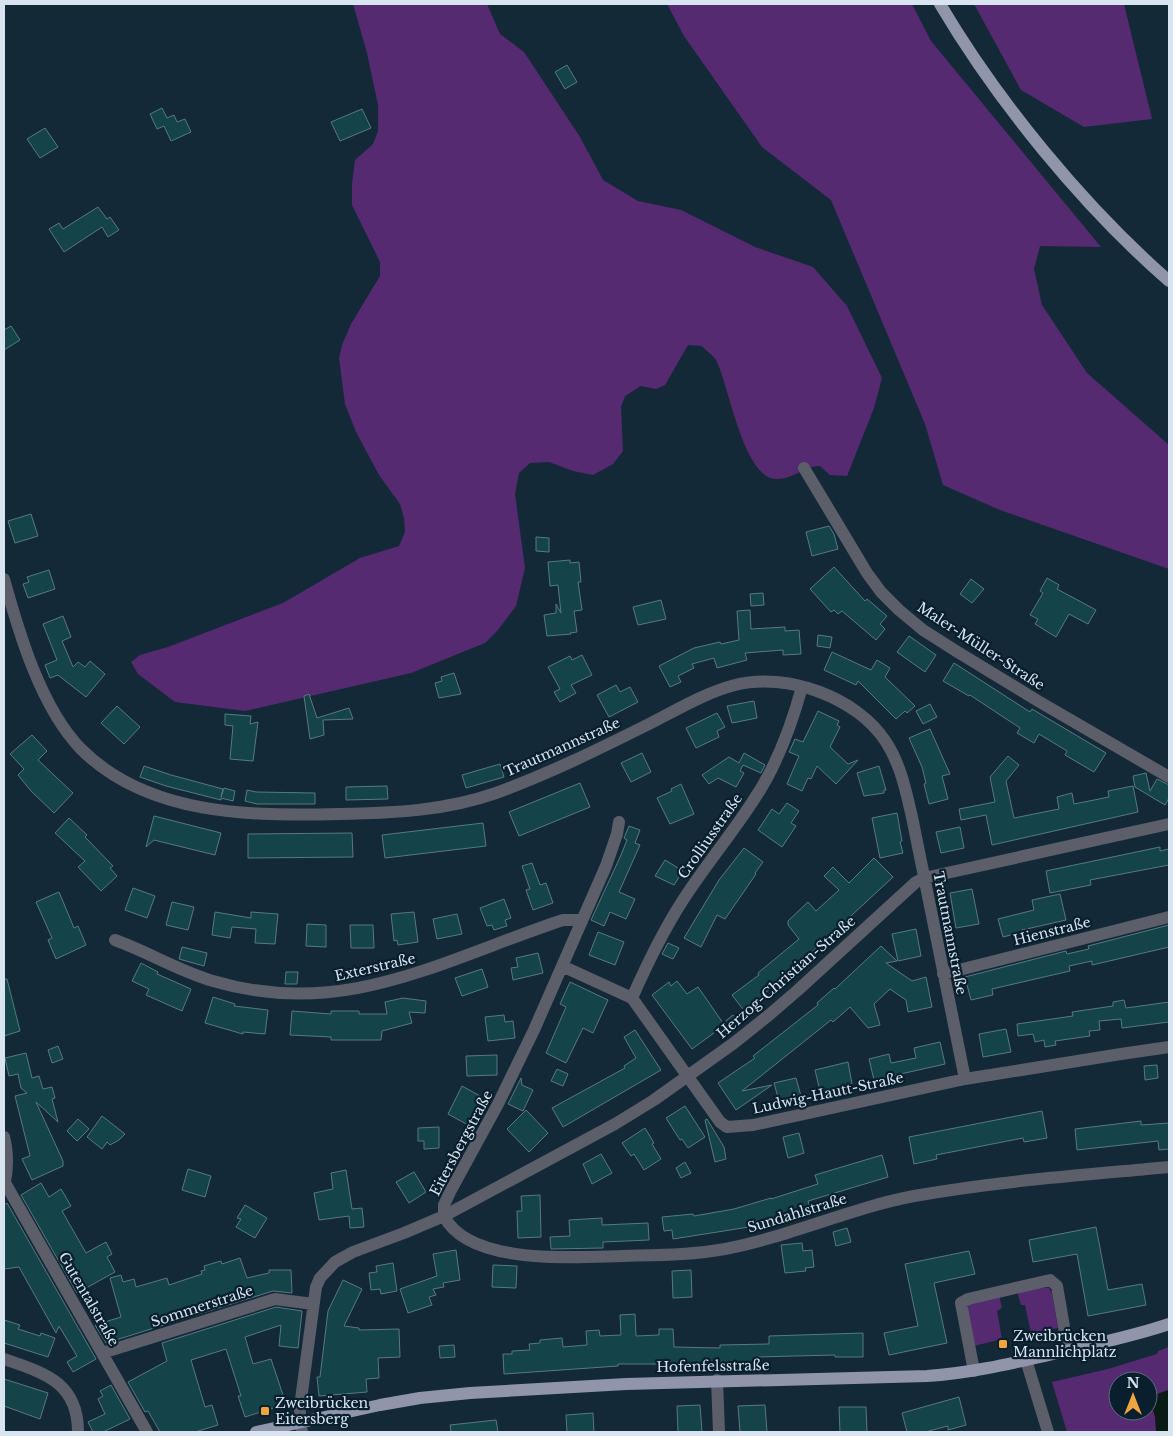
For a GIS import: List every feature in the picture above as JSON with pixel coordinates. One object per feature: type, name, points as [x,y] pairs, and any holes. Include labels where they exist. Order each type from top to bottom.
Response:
[{"type":"main road","points":[[940,4],[1008,104],[1043,148],[1113,228],[1169,281]]},
{"type":"main road","name":"Hofenfelsstraße","points":[[256,1432],[301,1427],[388,1404],[470,1393],[606,1384],[927,1376],[974,1371],[1137,1334],[1169,1324]]},
{"type":"street","name":"Maler-Müller-Straße","points":[[804,468],[867,573],[881,592],[899,610],[923,630],[956,651],[1169,777]]},
{"type":"street","name":"Trautmannstraße","points":[[4,579],[23,640],[42,687],[63,727],[79,746],[100,766],[124,782],[186,804],[221,811],[305,815],[391,813],[428,810],[462,804],[495,794],[547,773],[701,698],[738,684],[759,682],[781,683],[832,696],[855,709],[880,732],[896,760],[905,786],[965,1079]]},
{"type":"street","name":"Crolliusstraße","points":[[632,998],[654,951],[684,899],[746,813],[766,781],[782,748],[802,687]]},
{"type":"street","name":"Eitersbergstraße","points":[[301,1427],[304,1370],[313,1304],[320,1278],[335,1262],[353,1252],[404,1234],[444,1216],[444,1205],[450,1192],[516,1070],[606,866],[619,822]]},
{"type":"street","name":"Herzog-Christian-Straße","points":[[444,1216],[615,1124],[688,1076],[734,1043],[798,990],[908,888],[924,878],[1169,824]]},
{"type":"street","name":"Hienstraße","points":[[943,974],[1169,917]]},
{"type":"street","name":"Exterstraße","points":[[115,940],[135,947],[192,974],[229,985],[264,992],[293,994],[323,993],[355,990],[427,971],[563,920],[581,920]]},
{"type":"street","name":"Ludwig-Hautt-Straße","points":[[562,966],[632,998],[720,1122],[727,1127],[753,1124],[965,1079],[1169,1048]]},
{"type":"street","points":[[4,1137],[8,1166],[4,1181]]},
{"type":"street","name":"Sundahlstraße","points":[[444,1216],[448,1225],[470,1241],[506,1252],[560,1258],[670,1254],[726,1249],[912,1196],[986,1185],[1169,1166]]},
{"type":"street","name":"Gutentalstraße","points":[[4,1181],[147,1432]]},
{"type":"street","points":[[974,1371],[961,1303],[968,1299],[1050,1280],[1057,1286],[1068,1350]]},
{"type":"street","name":"Sommerstraße","points":[[102,1353],[275,1299],[313,1304]]},
{"type":"street","points":[[4,1359],[42,1373],[63,1388],[74,1404],[78,1432]]},
{"type":"street","points":[[1026,1360],[1048,1432]]},
{"type":"street","points":[[716,1380],[719,1432]]},
{"type":"shaded area","points":[[353,4],[487,4],[500,34],[524,52],[580,137],[603,180],[638,201],[681,210],[755,247],[813,267],[847,306],[882,378],[874,408],[847,476],[830,475],[820,466],[809,468],[782,479],[776,479],[764,475],[746,448],[716,360],[702,346],[688,345],[665,385],[656,389],[641,386],[625,396],[621,407],[623,451],[613,464],[593,475],[573,471],[549,462],[530,463],[519,473],[515,494],[525,568],[516,606],[498,630],[485,643],[411,673],[245,711],[175,702],[138,674],[131,662],[140,655],[168,647],[283,603],[360,558],[399,546],[405,532],[400,504],[379,475],[356,432],[345,404],[339,358],[351,324],[380,276],[380,262],[352,205],[355,160],[373,144],[378,131],[378,105],[367,53]]},
{"type":"shaded area","points":[[667,4],[912,4],[931,41],[1101,247],[1040,246],[1034,269],[1042,305],[1087,373],[1169,445],[1169,569],[1000,510],[943,485],[925,424],[831,200],[762,147],[684,36]]},
{"type":"shaded area","points":[[974,4],[1124,4],[1152,119],[1084,127],[1021,90]]},
{"type":"shaded area","points":[[1042,1287],[1049,1288],[1052,1293],[1058,1328],[1031,1333],[1025,1305],[1021,1305],[1017,1291]]},
{"type":"shaded area","points":[[999,1295],[1002,1308],[997,1311],[1002,1339],[974,1346],[967,1304]]},
{"type":"shaded area","points":[[1169,1347],[1169,1432],[1067,1432],[1052,1382],[1108,1369],[1157,1354],[1158,1351]]},
{"type":"shaded area","points":[[1168,1390],[1169,1432],[1156,1432],[1158,1394]]},
{"type":"building","points":[[567,65],[577,82],[565,89],[555,72]]},
{"type":"building","points":[[162,108],[167,118],[174,115],[177,122],[185,119],[191,132],[171,141],[164,126],[157,129],[150,114]]},
{"type":"building","points":[[362,109],[371,128],[340,141],[331,122]]},
{"type":"building","points":[[45,128],[58,147],[40,158],[27,139]]},
{"type":"building","points":[[98,207],[107,219],[110,217],[119,230],[108,237],[102,227],[64,252],[49,229],[59,223],[63,229]]},
{"type":"building","points":[[11,326],[20,340],[4,350],[4,330]]},
{"type":"building","points":[[31,514],[38,536],[15,543],[8,521]]},
{"type":"building","points":[[829,526],[834,534],[838,549],[812,556],[806,532]]},
{"type":"building","points":[[536,537],[549,538],[549,552],[536,551]]},
{"type":"building","points":[[570,560],[570,563],[579,562],[581,582],[578,582],[582,610],[574,611],[577,632],[547,636],[544,615],[556,613],[556,604],[561,613],[558,585],[550,586],[548,562]]},
{"type":"building","points":[[834,567],[865,601],[867,599],[887,616],[880,624],[885,629],[876,640],[842,611],[838,614],[834,610],[831,612],[810,589]]},
{"type":"building","points":[[49,570],[55,589],[28,598],[23,584],[29,582],[27,577]]},
{"type":"building","points":[[1047,578],[1059,585],[1057,589],[1096,610],[1088,624],[1069,614],[1056,637],[1035,624],[1038,619],[1030,615],[1043,593],[1040,591]]},
{"type":"building","points":[[971,579],[984,589],[972,603],[960,594]]},
{"type":"building","points":[[763,593],[764,605],[751,606],[750,594]]},
{"type":"building","points":[[661,600],[666,619],[638,625],[633,607]]},
{"type":"building","points":[[750,610],[751,629],[785,627],[785,631],[799,630],[801,654],[783,655],[783,650],[745,653],[747,660],[717,668],[714,658],[692,664],[694,668],[678,676],[681,682],[670,687],[659,666],[694,648],[739,640],[737,611]]},
{"type":"building","points":[[63,616],[71,637],[62,641],[73,667],[78,662],[85,667],[90,661],[105,674],[86,697],[58,675],[50,678],[45,665],[57,660],[43,624]]},
{"type":"building","points":[[818,635],[832,637],[830,648],[817,646]]},
{"type":"building","points":[[909,636],[936,655],[925,672],[897,652]]},
{"type":"building","points":[[832,652],[871,670],[877,660],[890,668],[885,677],[915,706],[907,713],[905,711],[896,719],[858,681],[856,685],[824,670]]},
{"type":"building","points":[[582,655],[592,675],[571,685],[576,693],[560,702],[554,692],[560,689],[548,667],[570,656],[572,660]]},
{"type":"building","points":[[954,663],[1030,712],[1032,709],[1106,753],[1094,772],[1065,755],[1067,751],[1039,734],[1034,743],[1017,733],[1020,728],[970,695],[943,681]]},
{"type":"building","points":[[454,673],[461,694],[439,698],[435,683],[442,681],[441,677]]},
{"type":"building","points":[[616,685],[620,692],[630,687],[638,702],[609,717],[597,695]]},
{"type":"building","points":[[309,694],[317,718],[349,708],[353,719],[323,720],[324,735],[310,739],[304,696]]},
{"type":"building","points":[[754,701],[757,718],[732,723],[727,706]]},
{"type":"building","points":[[930,704],[937,717],[923,724],[916,711]]},
{"type":"building","points":[[117,706],[140,727],[124,744],[101,723]]},
{"type":"building","points":[[818,711],[839,721],[837,725],[840,727],[830,747],[848,764],[858,760],[836,784],[817,766],[811,779],[808,778],[802,791],[787,784],[799,756],[789,752],[795,739],[803,742]]},
{"type":"building","points":[[717,713],[725,727],[717,731],[719,737],[696,748],[686,728]]},
{"type":"building","points":[[225,714],[251,716],[250,724],[258,722],[253,761],[230,759],[233,726],[225,725]]},
{"type":"building","points":[[930,729],[950,774],[942,776],[948,799],[929,804],[922,767],[909,738]]},
{"type":"building","points":[[32,735],[47,751],[38,760],[73,793],[54,813],[31,791],[18,775],[24,769],[10,754]]},
{"type":"building","points":[[642,753],[651,772],[631,782],[621,763]]},
{"type":"building","points":[[744,753],[765,765],[761,773],[743,765],[740,771],[744,773],[736,787],[718,778],[709,784],[702,775],[729,757],[739,763]]},
{"type":"building","points":[[1008,756],[1019,765],[1006,781],[1014,818],[1059,809],[1057,797],[1072,793],[1074,804],[1109,797],[1108,791],[1133,786],[1138,812],[992,845],[986,815],[961,820],[959,809],[995,802],[990,777]]},
{"type":"building","points":[[500,764],[504,777],[466,788],[462,775]]},
{"type":"building","points":[[144,766],[223,789],[221,797],[224,788],[235,791],[233,801],[221,798],[221,800],[166,786],[140,777]]},
{"type":"building","points":[[879,766],[886,790],[884,790],[884,793],[864,796],[857,773]]},
{"type":"building","points":[[1146,773],[1150,791],[1157,779],[1169,785],[1169,798],[1165,805],[1135,787],[1133,776]]},
{"type":"building","points":[[580,783],[590,807],[519,836],[509,812]]},
{"type":"building","points":[[681,784],[694,814],[670,824],[657,798],[672,791],[671,789]]},
{"type":"building","points":[[387,786],[388,799],[346,800],[346,787]]},
{"type":"building","points":[[247,790],[256,792],[315,793],[315,804],[257,804],[245,801]]},
{"type":"building","points":[[787,803],[799,811],[791,823],[796,826],[782,847],[758,830],[772,809],[779,814]]},
{"type":"building","points":[[897,813],[903,853],[880,858],[872,818]]},
{"type":"building","points":[[154,816],[221,833],[215,855],[154,840],[146,847]]},
{"type":"building","points":[[69,818],[87,835],[85,837],[113,866],[110,868],[117,876],[101,891],[78,867],[85,861],[55,833]]},
{"type":"building","points":[[483,823],[486,846],[385,858],[382,835]]},
{"type":"building","points":[[629,826],[640,830],[635,843],[640,845],[619,892],[635,899],[626,919],[610,912],[604,926],[591,920],[621,855],[627,840],[624,838]]},
{"type":"building","points":[[960,827],[964,848],[941,853],[936,832]]},
{"type":"building","points":[[352,833],[353,857],[248,858],[248,834]]},
{"type":"building","points":[[1160,847],[1160,851],[1169,849],[1169,865],[1090,880],[1091,885],[1050,893],[1046,871]]},
{"type":"building","points":[[744,848],[763,862],[756,874],[725,919],[717,915],[701,947],[684,938],[719,880]]},
{"type":"building","points":[[874,858],[893,877],[798,965],[800,968],[783,982],[781,980],[759,998],[761,1000],[745,1012],[732,995],[759,975],[758,973],[799,939],[788,925],[788,921],[808,902],[816,911],[839,890],[824,876],[833,867],[849,883]]},
{"type":"building","points":[[665,860],[683,871],[674,885],[655,876]]},
{"type":"building","points":[[532,863],[540,885],[546,883],[553,903],[533,910],[526,890],[530,889],[522,866]]},
{"type":"building","points":[[133,888],[155,896],[147,918],[125,910]]},
{"type":"building","points":[[972,889],[979,924],[956,928],[950,893]]},
{"type":"building","points":[[59,892],[74,928],[78,926],[86,945],[56,959],[48,940],[52,938],[36,902]]},
{"type":"building","points":[[1060,894],[1066,920],[1022,930],[1022,932],[1003,937],[998,919],[1034,910],[1032,900]]},
{"type":"building","points":[[504,899],[511,918],[505,920],[507,926],[494,930],[492,925],[487,926],[480,908]]},
{"type":"building","points":[[172,902],[194,907],[188,930],[166,925]]},
{"type":"building","points":[[215,912],[251,918],[251,912],[278,914],[275,944],[255,943],[256,929],[232,927],[230,938],[212,935]]},
{"type":"building","points":[[414,912],[418,942],[398,945],[397,940],[394,941],[391,914]]},
{"type":"building","points":[[457,914],[462,934],[437,939],[433,919]]},
{"type":"building","points":[[307,924],[326,925],[326,947],[306,946]]},
{"type":"building","points":[[350,925],[373,925],[374,948],[351,948]]},
{"type":"building","points":[[1169,925],[1169,947],[1092,965],[1092,961],[1069,966],[1070,971],[992,989],[993,995],[971,1000],[965,977],[1066,951],[1067,954],[1089,949],[1088,946]]},
{"type":"building","points":[[916,929],[921,956],[898,961],[892,934]]},
{"type":"building","points":[[598,932],[624,942],[615,965],[589,955]]},
{"type":"building","points":[[668,943],[679,948],[673,959],[662,954]]},
{"type":"building","points":[[881,946],[897,961],[886,963],[912,981],[926,977],[932,1007],[908,1012],[906,1000],[890,989],[874,1004],[880,1025],[868,1028],[850,1007],[742,1091],[772,1085],[736,1110],[718,1083],[755,1058],[753,1056],[818,1005],[817,1003],[835,989]]},
{"type":"building","points":[[182,947],[207,953],[204,966],[179,959]]},
{"type":"building","points":[[538,953],[543,973],[513,980],[511,968],[518,967],[516,958]]},
{"type":"building","points":[[141,963],[158,972],[157,974],[191,989],[182,1011],[146,995],[149,989],[132,981]]},
{"type":"building","points":[[482,969],[488,987],[462,996],[455,978]]},
{"type":"building","points":[[286,972],[298,972],[297,984],[285,984]]},
{"type":"building","points":[[4,979],[7,979],[20,1031],[4,1036]]},
{"type":"building","points":[[677,981],[687,994],[698,987],[723,1023],[733,1015],[741,1025],[724,1038],[718,1030],[692,1049],[652,995],[669,982],[671,986]]},
{"type":"building","points":[[570,982],[608,1000],[593,1033],[583,1028],[566,1063],[546,1053],[566,1007],[560,1004]]},
{"type":"building","points":[[213,997],[235,1004],[234,1006],[268,1010],[265,1034],[243,1032],[243,1034],[205,1023]]},
{"type":"building","points":[[403,998],[426,1001],[425,1013],[409,1012],[412,1023],[382,1031],[381,1040],[331,1040],[331,1037],[290,1035],[292,1011],[331,1014],[331,1011],[359,1011],[359,1014],[387,1014],[385,1002]]},
{"type":"building","points":[[1124,1000],[1126,1008],[1169,1002],[1169,1022],[1122,1028],[1121,1019],[1099,1021],[1100,1030],[1089,1031],[1090,1036],[1055,1041],[1056,1045],[1045,1047],[1044,1040],[1035,1042],[1033,1034],[1018,1036],[1017,1024],[1073,1016],[1072,1012],[1113,1006],[1113,1002]]},
{"type":"building","points":[[504,1015],[505,1022],[513,1021],[515,1038],[488,1041],[485,1017]]},
{"type":"building","points":[[1006,1029],[1011,1052],[983,1057],[979,1034]]},
{"type":"building","points":[[635,1030],[661,1070],[563,1127],[552,1108],[625,1068],[624,1066],[636,1058],[624,1037]]},
{"type":"building","points":[[940,1042],[945,1064],[874,1080],[869,1059],[889,1054],[891,1063],[916,1058],[914,1048]]},
{"type":"building","points":[[58,1046],[63,1059],[52,1063],[48,1050]]},
{"type":"building","points":[[26,1053],[32,1078],[39,1076],[43,1089],[52,1087],[55,1098],[52,1099],[58,1122],[36,1102],[63,1161],[63,1166],[32,1180],[22,1159],[30,1156],[15,1096],[27,1093],[21,1088],[18,1074],[9,1076],[5,1058]]},
{"type":"building","points":[[497,1055],[497,1075],[467,1076],[466,1056]]},
{"type":"building","points":[[848,1062],[852,1084],[820,1091],[815,1070]]},
{"type":"building","points":[[1157,1065],[1158,1078],[1145,1080],[1144,1066]]},
{"type":"building","points":[[557,1069],[568,1074],[563,1086],[551,1081]]},
{"type":"building","points":[[521,1078],[522,1085],[533,1090],[523,1111],[508,1104]]},
{"type":"building","points":[[796,1078],[801,1096],[779,1101],[774,1083]]},
{"type":"building","points":[[462,1086],[482,1097],[468,1125],[448,1114]]},
{"type":"building","points":[[685,1106],[705,1137],[688,1148],[682,1139],[680,1140],[666,1118]]},
{"type":"building","points":[[526,1110],[548,1133],[529,1152],[507,1129]]},
{"type":"building","points":[[1042,1111],[1047,1138],[1024,1142],[1023,1138],[936,1155],[937,1159],[914,1164],[909,1137]]},
{"type":"building","points":[[102,1116],[125,1134],[110,1145],[107,1142],[102,1149],[87,1137]]},
{"type":"building","points":[[78,1119],[89,1129],[77,1141],[67,1131]]},
{"type":"building","points":[[707,1119],[724,1147],[726,1159],[715,1162],[705,1120]]},
{"type":"building","points":[[1141,1121],[1141,1125],[1169,1123],[1169,1149],[1159,1150],[1158,1141],[1077,1150],[1075,1129]]},
{"type":"building","points":[[439,1127],[439,1148],[424,1149],[424,1141],[418,1141],[418,1128]]},
{"type":"building","points":[[645,1128],[661,1159],[644,1170],[634,1154],[631,1156],[622,1143]]},
{"type":"building","points":[[799,1133],[804,1153],[788,1158],[783,1137]]},
{"type":"building","points":[[601,1154],[612,1173],[592,1184],[583,1164]]},
{"type":"building","points":[[882,1155],[888,1177],[808,1201],[810,1209],[749,1229],[749,1227],[673,1239],[672,1230],[664,1231],[662,1217],[693,1214],[694,1216],[734,1209],[771,1199],[818,1184],[815,1175]]},
{"type":"building","points":[[685,1162],[691,1173],[681,1178],[676,1168]]},
{"type":"building","points":[[188,1169],[211,1176],[205,1197],[182,1190]]},
{"type":"building","points":[[346,1170],[352,1209],[362,1208],[364,1227],[350,1228],[349,1216],[319,1220],[314,1193],[333,1189],[331,1173]]},
{"type":"building","points":[[414,1172],[426,1192],[409,1203],[396,1182]]},
{"type":"building","points":[[41,1183],[49,1197],[61,1189],[71,1206],[62,1211],[86,1253],[106,1242],[112,1254],[107,1257],[115,1272],[77,1293],[21,1195]]},
{"type":"building","points":[[540,1195],[541,1237],[518,1238],[517,1211],[522,1211],[521,1196]]},
{"type":"building","points":[[7,1203],[96,1359],[73,1372],[67,1362],[77,1356],[59,1326],[56,1333],[19,1267],[4,1269],[4,1205]]},
{"type":"building","points":[[245,1205],[267,1218],[255,1238],[236,1227],[241,1219],[237,1218]]},
{"type":"building","points":[[602,1218],[602,1225],[648,1223],[649,1240],[603,1242],[603,1248],[551,1249],[550,1237],[570,1236],[569,1220]]},
{"type":"building","points":[[1096,1227],[1108,1290],[1142,1284],[1146,1305],[1088,1316],[1077,1254],[1033,1262],[1029,1240]]},
{"type":"building","points":[[847,1228],[851,1242],[836,1246],[833,1232]]},
{"type":"building","points":[[802,1243],[803,1251],[812,1250],[814,1267],[805,1268],[806,1271],[785,1273],[781,1245]]},
{"type":"building","points":[[456,1250],[460,1280],[443,1283],[444,1287],[433,1289],[436,1295],[429,1297],[432,1305],[408,1313],[400,1289],[437,1276],[433,1254]]},
{"type":"building","points":[[969,1251],[975,1274],[934,1283],[947,1343],[889,1355],[884,1333],[918,1326],[905,1264]]},
{"type":"building","points":[[240,1258],[247,1278],[269,1273],[269,1270],[291,1270],[292,1293],[273,1291],[106,1343],[95,1325],[121,1317],[110,1278],[121,1275],[123,1282],[134,1279],[136,1287],[167,1278],[169,1285],[202,1274],[201,1271],[205,1270],[204,1266],[221,1261],[222,1264]]},
{"type":"building","points":[[393,1263],[397,1291],[381,1294],[380,1289],[371,1290],[369,1273],[377,1272],[376,1266]]},
{"type":"building","points":[[493,1265],[517,1266],[516,1288],[492,1287]]},
{"type":"building","points":[[691,1270],[692,1297],[673,1298],[672,1271]]},
{"type":"building","points":[[343,1280],[362,1289],[344,1326],[359,1328],[359,1330],[399,1329],[400,1357],[378,1358],[379,1378],[366,1379],[367,1392],[319,1396],[317,1377],[320,1377],[328,1311]]},
{"type":"building","points":[[276,1307],[302,1311],[298,1348],[279,1346],[281,1325],[245,1337],[253,1364],[271,1359],[286,1404],[245,1417],[238,1396],[241,1396],[226,1349],[191,1360],[205,1407],[212,1405],[218,1425],[195,1432],[160,1432],[148,1411],[145,1412],[128,1382],[167,1361],[162,1343]]},
{"type":"building","points":[[635,1314],[636,1336],[659,1335],[659,1329],[673,1329],[674,1347],[720,1348],[720,1345],[769,1344],[769,1336],[863,1333],[863,1357],[835,1357],[835,1355],[755,1357],[756,1364],[618,1364],[618,1366],[504,1374],[503,1354],[512,1354],[512,1351],[530,1350],[529,1344],[540,1343],[540,1340],[562,1338],[563,1347],[587,1345],[586,1331],[599,1330],[600,1336],[621,1335],[620,1315]]},
{"type":"building","points":[[4,1320],[20,1325],[18,1329],[40,1336],[41,1333],[55,1338],[48,1357],[4,1343]]},
{"type":"building","points":[[454,1345],[455,1357],[440,1358],[439,1346]]},
{"type":"building","points":[[4,1379],[48,1393],[40,1419],[4,1406]]},
{"type":"building","points":[[111,1385],[130,1419],[103,1432],[93,1432],[88,1422],[105,1414],[98,1399],[103,1396],[100,1391]]},
{"type":"building","points":[[959,1397],[966,1425],[948,1430],[948,1426],[925,1432],[907,1432],[902,1413]]},
{"type":"building","points":[[700,1405],[702,1432],[678,1432],[677,1406]]},
{"type":"building","points":[[765,1405],[767,1432],[740,1432],[738,1406]]},
{"type":"building","points":[[839,1407],[866,1407],[867,1432],[840,1432]]},
{"type":"building","points":[[593,1413],[594,1432],[567,1432],[566,1415]]},
{"type":"building","points":[[496,1420],[498,1432],[451,1432],[450,1425]]},
{"type":"place","name":"Zweibrücken Mannlichplatz","points":[[1003,1344]]},
{"type":"place","name":"Zweibrücken Eitersberg","points":[[265,1411]]}]
